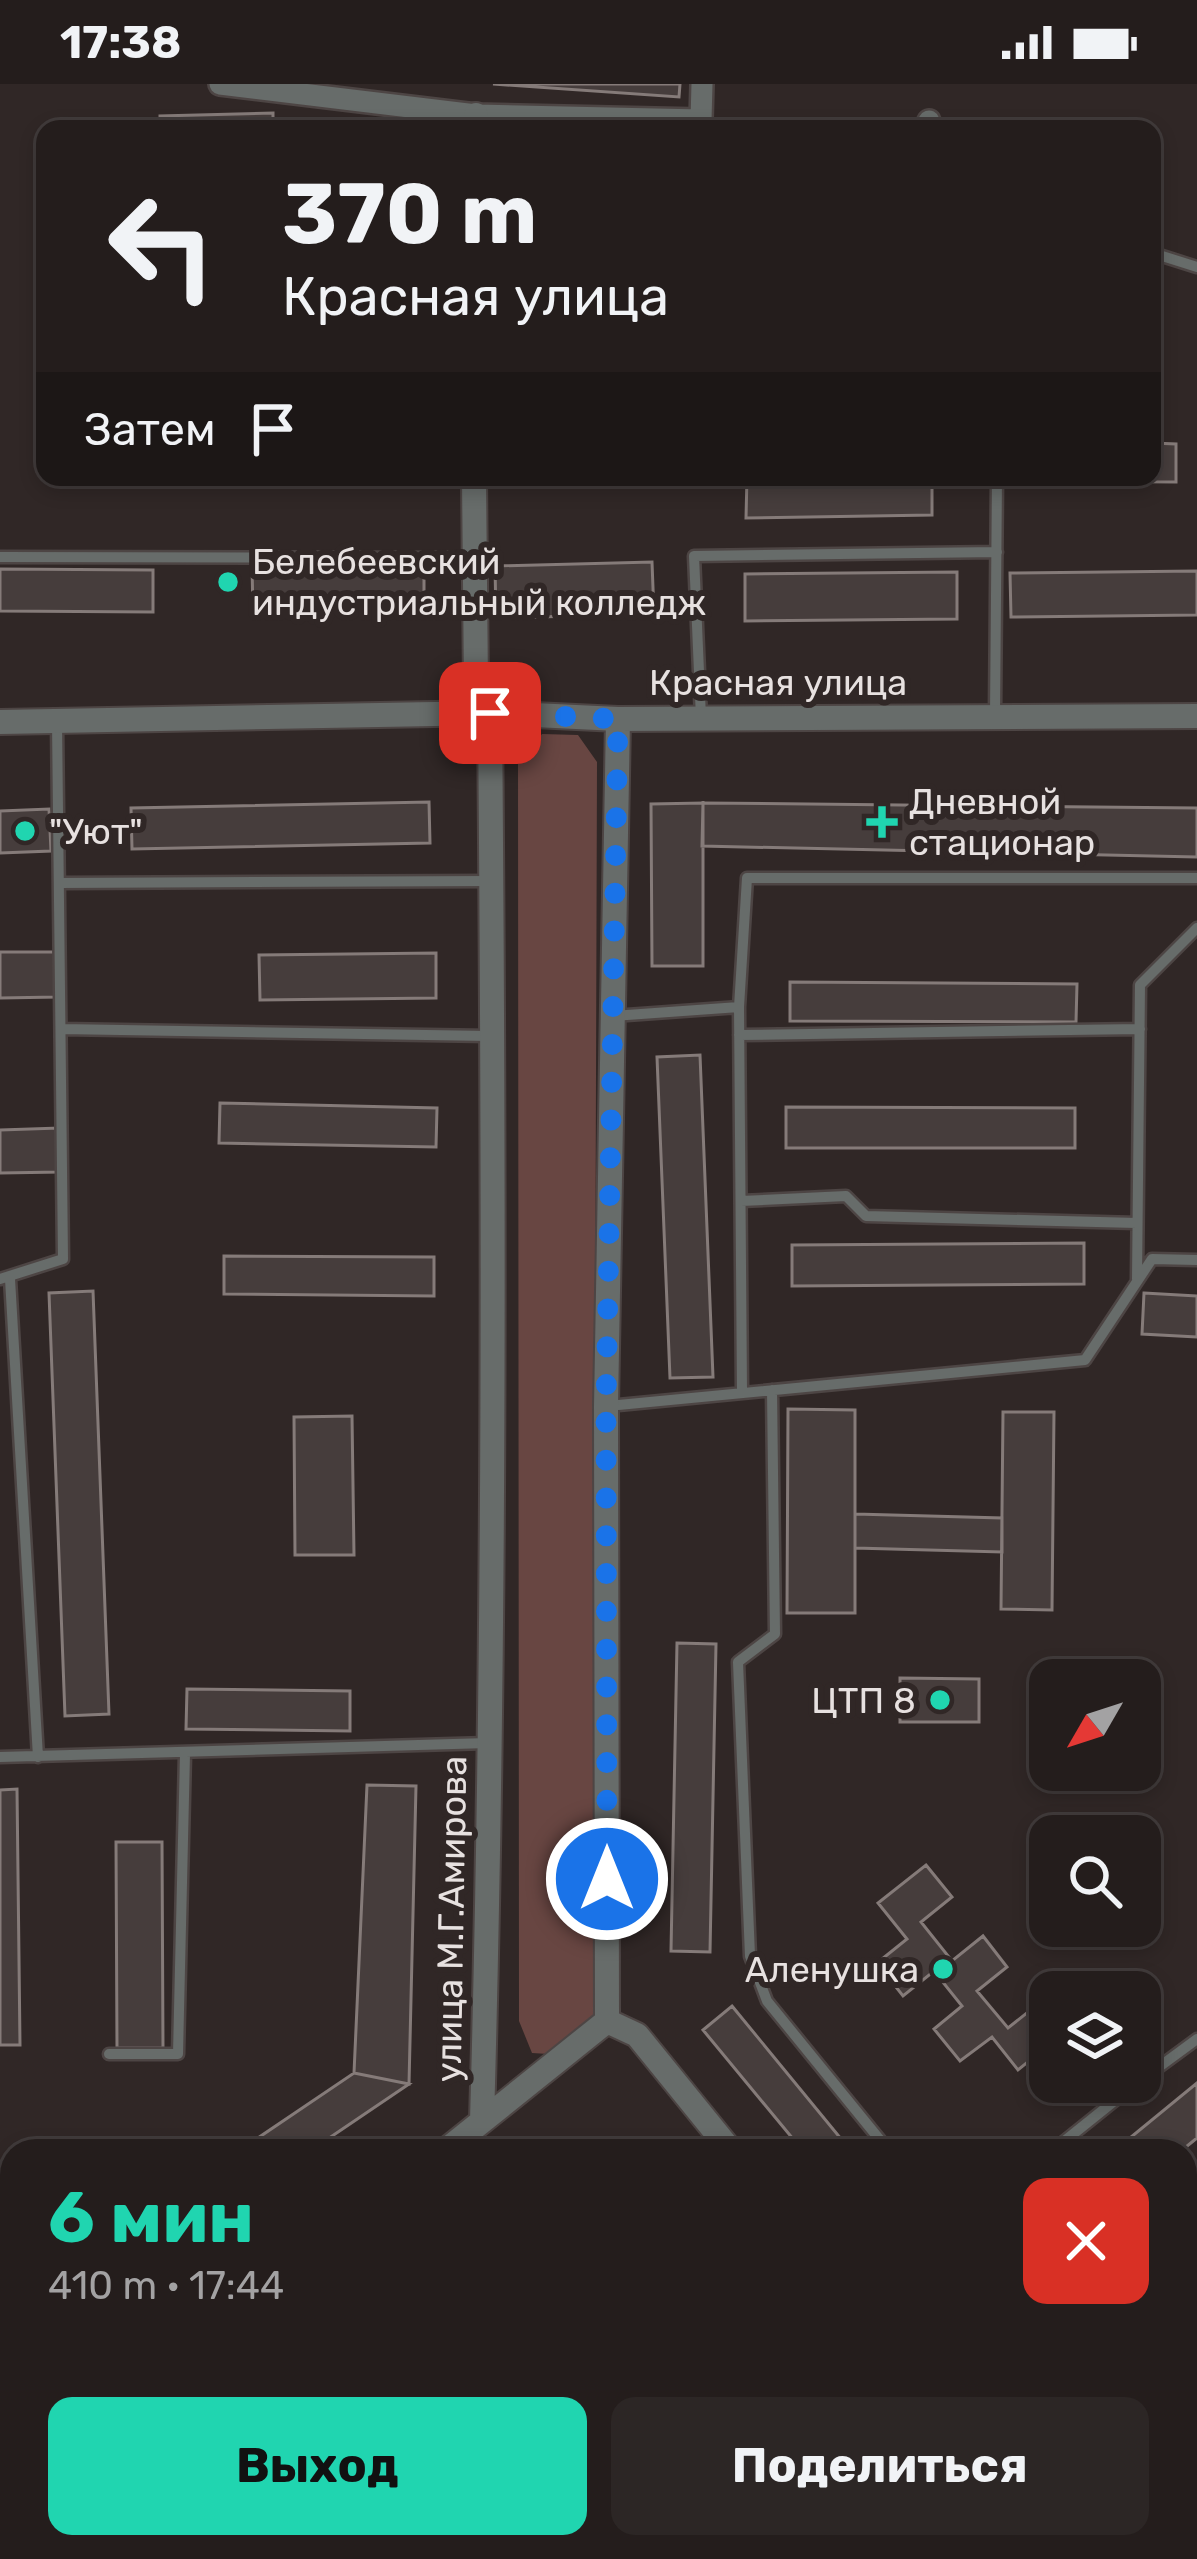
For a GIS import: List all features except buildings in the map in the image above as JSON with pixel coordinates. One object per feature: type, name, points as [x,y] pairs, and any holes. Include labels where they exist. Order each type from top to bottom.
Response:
[{"type":"street","points":[[220,84],[293,87],[466,120]]},
{"type":"street","points":[[701,120],[702,84]]},
{"type":"street","name":"улица М.Г.Амирова","points":[[474,486],[476,688],[490,713],[493,1036],[492,1742],[482,2121]]},
{"type":"street","name":"Красная улица","points":[[0,722],[490,713],[618,719],[1197,716]]},
{"type":"street","points":[[618,719],[606,1406],[607,2021],[637,2035],[721,2139]]},
{"type":"street","name":"улица М.Г.Амирова","points":[[482,2121],[607,2021]]},
{"type":"street","points":[[460,2139],[482,2121]]},
{"type":"lane","points":[[1161,256],[1197,267]]},
{"type":"lane","points":[[995,717],[997,486]]},
{"type":"lane","points":[[701,718],[694,556],[997,552]]},
{"type":"lane","points":[[0,557],[475,558]]},
{"type":"lane","points":[[38,1757],[5,1279],[63,1259],[57,722]]},
{"type":"lane","points":[[742,1393],[739,1006],[747,878],[1197,878]]},
{"type":"lane","points":[[59,883],[491,881]]},
{"type":"lane","points":[[1137,1283],[1140,985],[1197,928]]},
{"type":"lane","points":[[613,1016],[739,1006]]},
{"type":"lane","points":[[61,1029],[493,1036]]},
{"type":"lane","points":[[739,1034],[1140,1030]]},
{"type":"lane","points":[[740,1201],[846,1196],[866,1216],[1137,1222]]},
{"type":"lane","points":[[606,1406],[1085,1360],[1152,1259],[1197,1260]]},
{"type":"lane","points":[[772,1390],[776,1634],[738,1662],[750,1956],[767,2001],[879,2139]]},
{"type":"lane","points":[[0,1757],[492,1742]]},
{"type":"lane","points":[[109,2054],[178,2054],[185,1754]]},
{"type":"lane","points":[[1161,2065],[1197,2039]]},
{"type":"lane","points":[[1067,2139],[1112,2103]]},
{"type":"shaded area","points":[[542,734],[578,735],[597,762],[593,2023],[565,2055],[532,2053],[519,2021],[518,764]]},
{"type":"place","name":"Белебеевский индустриальный колледж","points":[[228,582]]},
{"type":"place","name":"Дневной стационар","points":[[882,822]]},
{"type":"place","name":"\"Уют\"","points":[[25,831]]},
{"type":"place","name":"ЦТП 8","points":[[940,1700]]},
{"type":"place","name":"Аленушка","points":[[943,1969]]},
{"type":"route","points":[[490,713],[618,719],[606,1406],[607,1879]]}]
